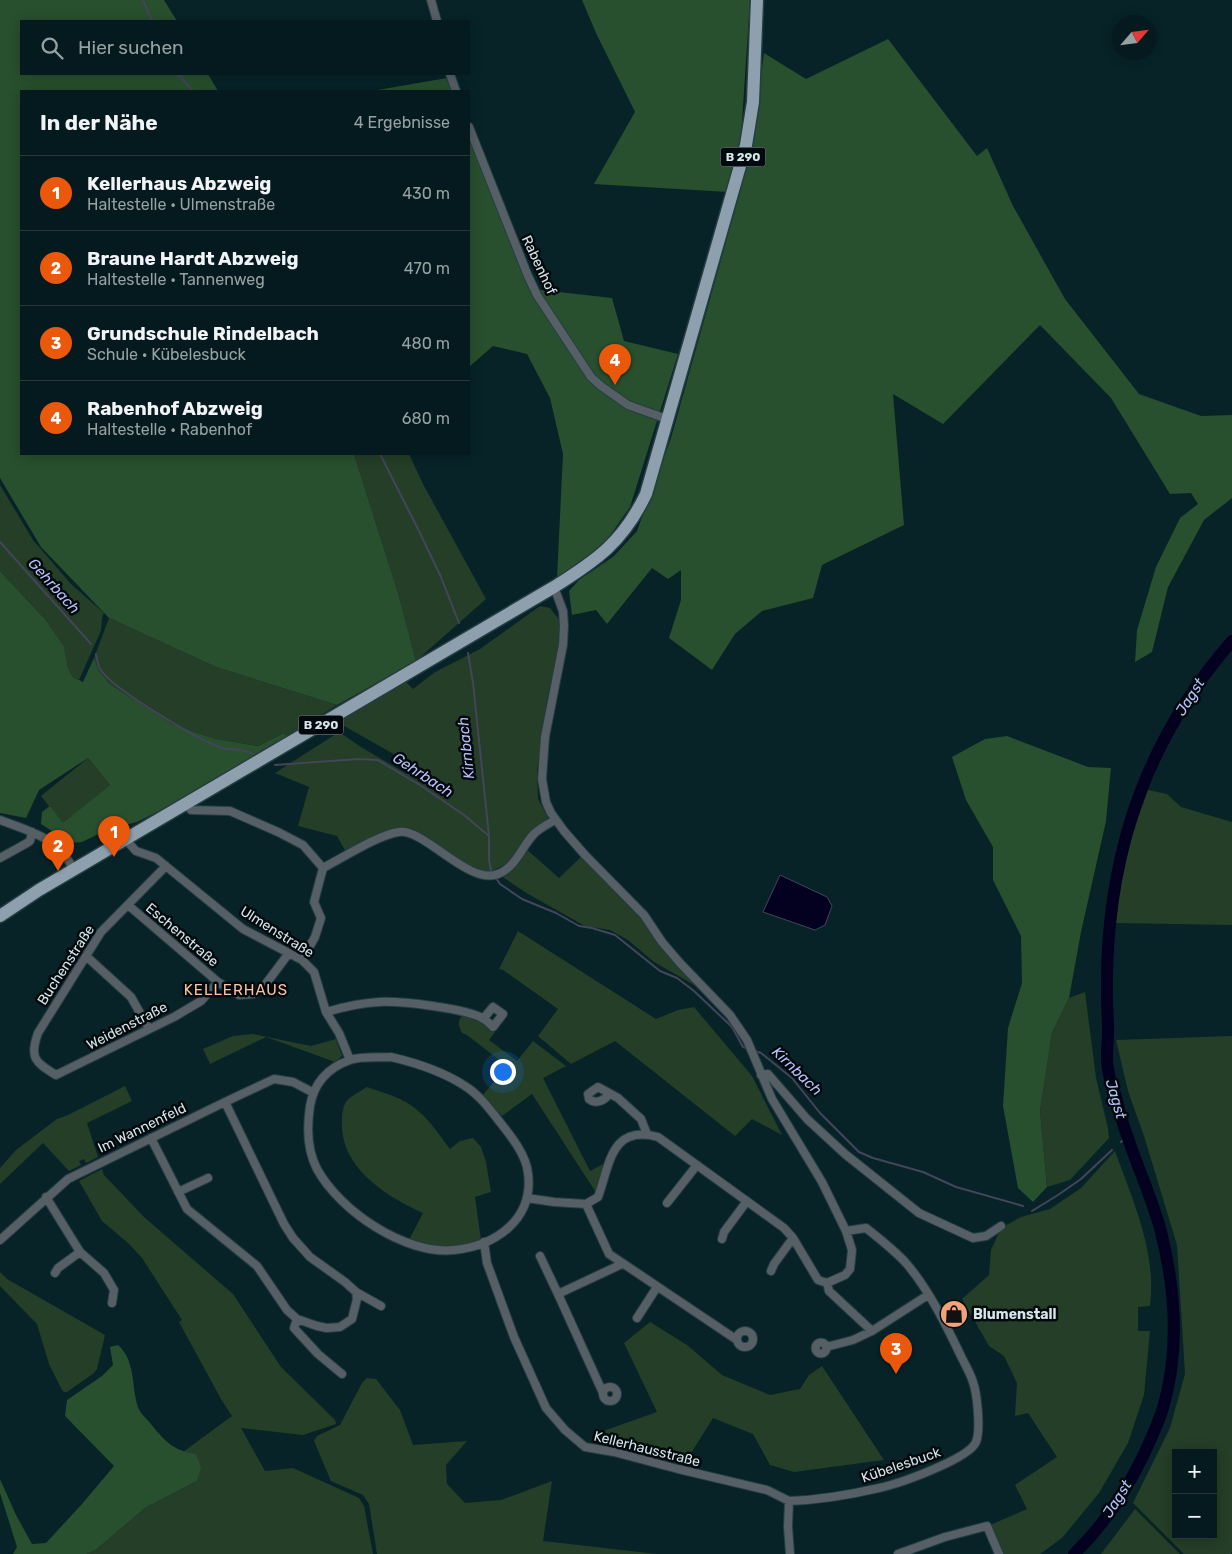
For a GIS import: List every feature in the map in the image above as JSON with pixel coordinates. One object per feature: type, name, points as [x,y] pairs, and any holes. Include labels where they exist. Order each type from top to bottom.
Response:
[{"type":"main road","name":"B 290","points":[[0,916],[20,902],[554,587],[593,562],[618,538],[629,524],[646,494],[746,144],[754,102],[757,0]]},
{"type":"street","points":[[431,0],[436,20]]},
{"type":"street","points":[[450,75],[456,90]]},
{"type":"street","name":"Rabenhof","points":[[470,130],[510,233],[537,295],[591,377],[628,405],[667,419]]},
{"type":"street","points":[[527,1198],[586,1204],[598,1197],[612,1155],[619,1143],[631,1136],[647,1134],[658,1137],[784,1228],[794,1238],[818,1280],[827,1283],[845,1275],[850,1269],[852,1250],[846,1231],[820,1179],[772,1099],[747,1040],[730,1014],[668,949],[644,915],[585,855],[555,820],[546,802],[542,779],[545,737],[563,644],[563,610],[554,587]]},
{"type":"street","points":[[186,804],[191,810],[230,811],[278,832],[303,845],[323,868]]},
{"type":"street","points":[[0,820],[52,842],[74,870]]},
{"type":"street","points":[[302,960],[315,937],[321,918],[314,902],[323,868],[383,837],[400,831],[416,836],[482,876],[497,874],[512,864],[533,834],[555,820]]},
{"type":"street","points":[[0,858],[27,843],[32,832]]},
{"type":"street","name":"Ulmenstraße","points":[[126,840],[136,851],[156,858],[243,929],[302,960],[314,972],[326,1012],[339,1033],[350,1060]]},
{"type":"street","name":"Buchenstraße","points":[[42,1066],[35,1057],[33,1048],[38,1033],[101,932],[166,866]]},
{"type":"street","name":"Eschenstraße","points":[[128,906],[218,982],[239,995],[253,994],[265,985],[289,954]]},
{"type":"street","points":[[86,956],[131,997],[149,1029]]},
{"type":"street","name":"Weidenstraße","points":[[42,1066],[56,1075],[201,1001],[218,982]]},
{"type":"street","points":[[326,1012],[377,1002],[398,1002],[454,1010],[483,1019]]},
{"type":"street","points":[[391,1057],[424,1065],[466,1086],[487,1105],[521,1153],[528,1172],[527,1198],[520,1217],[509,1229],[484,1242],[460,1249],[431,1250],[396,1238],[368,1222],[346,1204],[316,1169],[311,1152],[307,1123],[312,1092],[317,1083],[328,1072],[350,1060],[391,1057]]},
{"type":"street","points":[[761,1075],[768,1074],[807,1119],[845,1154],[919,1212],[973,1238],[986,1236],[1001,1226]]},
{"type":"street","name":"Im Wannenfeld","points":[[0,1240],[68,1178],[225,1102],[274,1079],[293,1082],[312,1092]]},
{"type":"street","points":[[609,1094],[618,1098],[641,1119],[647,1134]]},
{"type":"street","points":[[225,1102],[284,1224],[293,1238],[310,1257],[356,1292],[381,1306]]},
{"type":"street","points":[[151,1138],[186,1209],[257,1266],[287,1310],[297,1319],[317,1326],[340,1327],[352,1319],[357,1299],[356,1292]]},
{"type":"street","points":[[667,1203],[697,1165]]},
{"type":"street","points":[[178,1192],[208,1178]]},
{"type":"street","points":[[46,1197],[80,1252],[104,1273],[114,1290],[112,1303]]},
{"type":"street","points":[[722,1239],[724,1232],[747,1202]]},
{"type":"street","points":[[586,1204],[609,1254],[737,1340]]},
{"type":"street","name":"Kübelesbuck","points":[[789,1502],[811,1501],[881,1488],[946,1464],[970,1450],[976,1442],[979,1418],[974,1383],[948,1330],[928,1295],[906,1264],[882,1240],[866,1228],[846,1231]]},
{"type":"street","points":[[771,1272],[774,1264],[794,1238]]},
{"type":"street","name":"Kellerhausstraße","points":[[484,1242],[487,1263],[514,1337],[546,1408],[565,1430],[585,1447],[614,1452],[768,1490],[789,1502]]},
{"type":"street","points":[[55,1273],[58,1268],[80,1252]]},
{"type":"street","points":[[540,1256],[603,1393]]},
{"type":"street","points":[[558,1294],[622,1264]]},
{"type":"street","points":[[827,1283],[829,1291],[872,1331]]},
{"type":"street","points":[[637,1318],[657,1287]]},
{"type":"street","points":[[826,1347],[853,1340],[872,1331],[928,1295]]},
{"type":"street","points":[[297,1319],[294,1328],[318,1354],[342,1374]]},
{"type":"street","points":[[789,1502],[790,1554]]},
{"type":"street","points":[[898,1554],[945,1537],[987,1526],[1000,1554]]},
{"type":"green space","points":[[0,0],[164,0],[176,20],[20,20],[20,75],[209,75],[217,90],[20,90],[20,455],[354,455],[399,596],[416,661],[337,705],[216,667],[109,618],[41,547],[0,478]]},
{"type":"green space","points":[[582,0],[750,0],[740,152],[728,192],[594,184],[635,112]]},
{"type":"green space","points":[[888,39],[977,156],[987,148],[1013,206],[1065,299],[1139,394],[1201,416],[1232,415],[1232,498],[1204,520],[1168,587],[1152,652],[1135,662],[1137,630],[1156,567],[1180,518],[1198,504],[1191,493],[1170,494],[1111,398],[1040,325],[943,424],[893,394],[904,525],[822,565],[813,598],[762,611],[735,634],[712,670],[669,638],[681,600],[681,570],[668,579],[652,568],[607,624],[596,610],[572,615],[569,591],[579,580],[614,556],[637,531],[671,438],[750,156],[764,53],[806,79]]},
{"type":"green space","points":[[447,78],[452,90],[378,90]]},
{"type":"green space","points":[[470,134],[532,289],[612,298],[624,341],[678,354],[630,507],[604,544],[557,578],[563,454],[550,398],[527,354],[493,346],[470,366]]},
{"type":"green space","points":[[354,455],[409,455],[423,484],[486,599],[416,661],[399,596]]},
{"type":"green space","points":[[0,485],[33,540],[71,584],[104,613],[100,633],[79,680],[73,677],[68,668],[64,646],[45,619],[0,571]]},
{"type":"green space","points":[[0,571],[45,619],[64,646],[68,668],[73,677],[83,682],[94,658],[99,671],[110,684],[172,724],[212,738],[258,746],[284,733],[287,737],[161,810],[137,822],[109,829],[82,842],[70,843],[41,824],[42,812],[50,806],[63,823],[110,785],[88,758],[39,790],[26,818],[0,813]]},
{"type":"green space","points":[[540,606],[550,608],[560,621],[557,656],[547,700],[537,771],[538,799],[548,817],[545,822],[538,825],[529,834],[508,863],[488,873],[477,870],[412,832],[397,828],[347,854],[337,836],[298,826],[309,787],[275,773],[339,732],[407,774],[413,765],[337,722],[405,681],[413,689],[435,672],[480,649]]},
{"type":"green space","points":[[109,618],[216,667],[337,705],[287,737],[284,733],[258,746],[212,738],[172,724],[110,684],[99,671],[94,658]]},
{"type":"green space","points":[[1007,736],[1088,767],[1111,768],[1106,821],[1081,932],[1069,998],[1052,1033],[1040,1111],[1047,1187],[1033,1202],[1018,1188],[1003,1106],[1008,1028],[1022,983],[1021,936],[993,880],[993,847],[966,800],[952,757],[985,739]]},
{"type":"green space","points":[[88,758],[110,785],[63,824],[41,796]]},
{"type":"green space","points":[[1148,790],[1167,794],[1181,807],[1232,822],[1232,925],[1116,923],[1120,886],[1132,835]]},
{"type":"green space","points":[[525,848],[559,878],[581,857],[639,915],[674,962],[696,986],[654,962],[628,940],[610,930],[585,926],[528,894],[501,876]]},
{"type":"green space","points":[[518,931],[656,1019],[678,1010],[694,1007],[752,1076],[782,1135],[752,1119],[735,1136],[615,1041],[571,1064],[538,1036],[558,1009],[499,969]]},
{"type":"green space","points":[[1085,992],[1096,1078],[1109,1138],[1070,1180],[1047,1187],[1040,1111],[1052,1033],[1069,998]]},
{"type":"green space","points":[[462,1016],[475,1019],[495,1032],[489,1040],[517,1061],[533,1041],[566,1066],[543,1078],[590,1171],[603,1164],[599,1183],[595,1191],[532,1094],[502,1116],[482,1096],[507,1066],[462,1033],[459,1020]]},
{"type":"green space","points":[[253,1034],[311,1046],[336,1039],[342,1056],[335,1062],[266,1037],[210,1064],[203,1049],[233,1036]]},
{"type":"green space","points":[[1232,1036],[1231,1554],[1184,1554],[1133,1503],[1170,1428],[1185,1374],[1177,1245],[1144,1136],[1128,1091],[1116,1040]]},
{"type":"green space","points":[[125,1086],[132,1101],[87,1123],[98,1157],[86,1163],[84,1159],[79,1161],[81,1165],[69,1171],[43,1143],[0,1184],[0,1168],[16,1150],[57,1119]]},
{"type":"green space","points":[[367,1087],[393,1096],[412,1106],[431,1123],[450,1149],[460,1141],[473,1138],[481,1147],[486,1162],[491,1192],[475,1197],[481,1240],[445,1247],[409,1240],[423,1213],[396,1199],[370,1181],[351,1158],[345,1144],[342,1129],[344,1105],[350,1098]]},
{"type":"green space","points":[[1115,1151],[1142,1227],[1150,1266],[1150,1306],[1138,1307],[1138,1331],[1150,1331],[1144,1395],[1128,1443],[1099,1493],[1062,1538],[1040,1554],[1003,1554],[990,1525],[1027,1509],[1015,1485],[1057,1457],[1028,1413],[1015,1416],[1017,1383],[1004,1356],[989,1346],[962,1299],[989,1275],[991,1250],[1001,1228],[1021,1217],[1050,1209],[1081,1188]]},
{"type":"green space","points":[[102,1169],[104,1175],[144,1217],[233,1294],[281,1367],[335,1420],[336,1424],[303,1435],[241,1428],[265,1471],[293,1468],[359,1498],[364,1506],[373,1554],[87,1554],[97,1549],[145,1508],[197,1481],[183,1452],[232,1416],[179,1322],[182,1320],[142,1258],[128,1243],[102,1221],[79,1181]]},
{"type":"green space","points":[[0,1272],[7,1279],[105,1335],[97,1369],[94,1373],[67,1392],[62,1390],[49,1364],[37,1324],[0,1286]]},
{"type":"green space","points":[[650,1322],[687,1345],[722,1375],[770,1395],[800,1389],[809,1375],[822,1366],[884,1460],[794,1472],[770,1465],[753,1434],[713,1418],[688,1458],[653,1447],[592,1435],[657,1412],[624,1343]]},
{"type":"green space","points":[[118,1345],[128,1358],[140,1411],[170,1444],[188,1453],[196,1454],[201,1467],[197,1481],[145,1508],[97,1549],[87,1554],[13,1554],[17,1547],[0,1493],[0,1479],[16,1515],[32,1544],[46,1543],[114,1466],[65,1416],[67,1400],[102,1376],[113,1365],[110,1347]]},
{"type":"green space","points":[[367,1378],[376,1379],[400,1410],[413,1445],[467,1441],[446,1465],[447,1484],[465,1503],[501,1500],[552,1481],[543,1541],[657,1554],[377,1554],[369,1504],[363,1495],[331,1481],[314,1441],[317,1436],[340,1425],[362,1383]]},
{"type":"green space","points":[[1135,1509],[1180,1554],[1101,1554]]},
{"type":"water","points":[[780,875],[827,897],[832,906],[825,925],[815,930],[763,912]]},
{"type":"waterway","name":"Kirnbach","points":[[143,0],[152,20]]},
{"type":"waterway","name":"Kirnbach","points":[[179,75],[192,90]]},
{"type":"waterway","name":"Kirnbach","points":[[381,455],[441,577],[459,623]]},
{"type":"waterway","name":"Gehrbach","points":[[0,542],[91,644]]},
{"type":"waterway","name":"Jagst","points":[[1074,1554],[1114,1507],[1130,1482],[1157,1426],[1163,1408],[1172,1364],[1174,1318],[1165,1250],[1160,1228],[1124,1126],[1107,1064],[1107,970],[1110,918],[1118,868],[1131,819],[1148,772],[1171,727],[1199,683],[1232,641]]},
{"type":"waterway","name":"Kirnbach","points":[[468,653],[473,683],[491,871]]},
{"type":"waterway","name":"Gehrbach","points":[[96,654],[100,669],[108,678],[155,712],[192,734],[219,747],[253,754]]},
{"type":"waterway","name":"Gehrbach","points":[[275,765],[358,759],[378,760],[464,815],[489,836]]},
{"type":"waterway","name":"Kirnbach","points":[[496,878],[500,884],[522,899],[556,913],[579,926],[615,935],[660,971],[677,978],[694,991],[732,1027],[743,1047],[749,1049]]},
{"type":"waterway","name":"Kirnbach","points":[[755,1051],[761,1053],[792,1078],[820,1113],[859,1152],[873,1158],[923,1172],[956,1187],[1023,1206]]},
{"type":"waterway","name":"Kirnbach","points":[[1121,1142],[1127,1136]]},
{"type":"waterway","name":"Kirnbach","points":[[1032,1211],[1081,1179],[1112,1150]]},
{"type":"place","name":"Rabenhof Abzweig","points":[[615,385]]},
{"type":"place","name":"Kellerhaus Abzweig","points":[[114,857]]},
{"type":"place","name":"Braune Hardt Abzweig","points":[[58,871]]},
{"type":"place","name":"Blumenstall","points":[[954,1314]]},
{"type":"place","name":"Grundschule Rindelbach","points":[[896,1374]]},
{"type":"district","name":"KELLERHAUS","points":[[236,990]]}]
